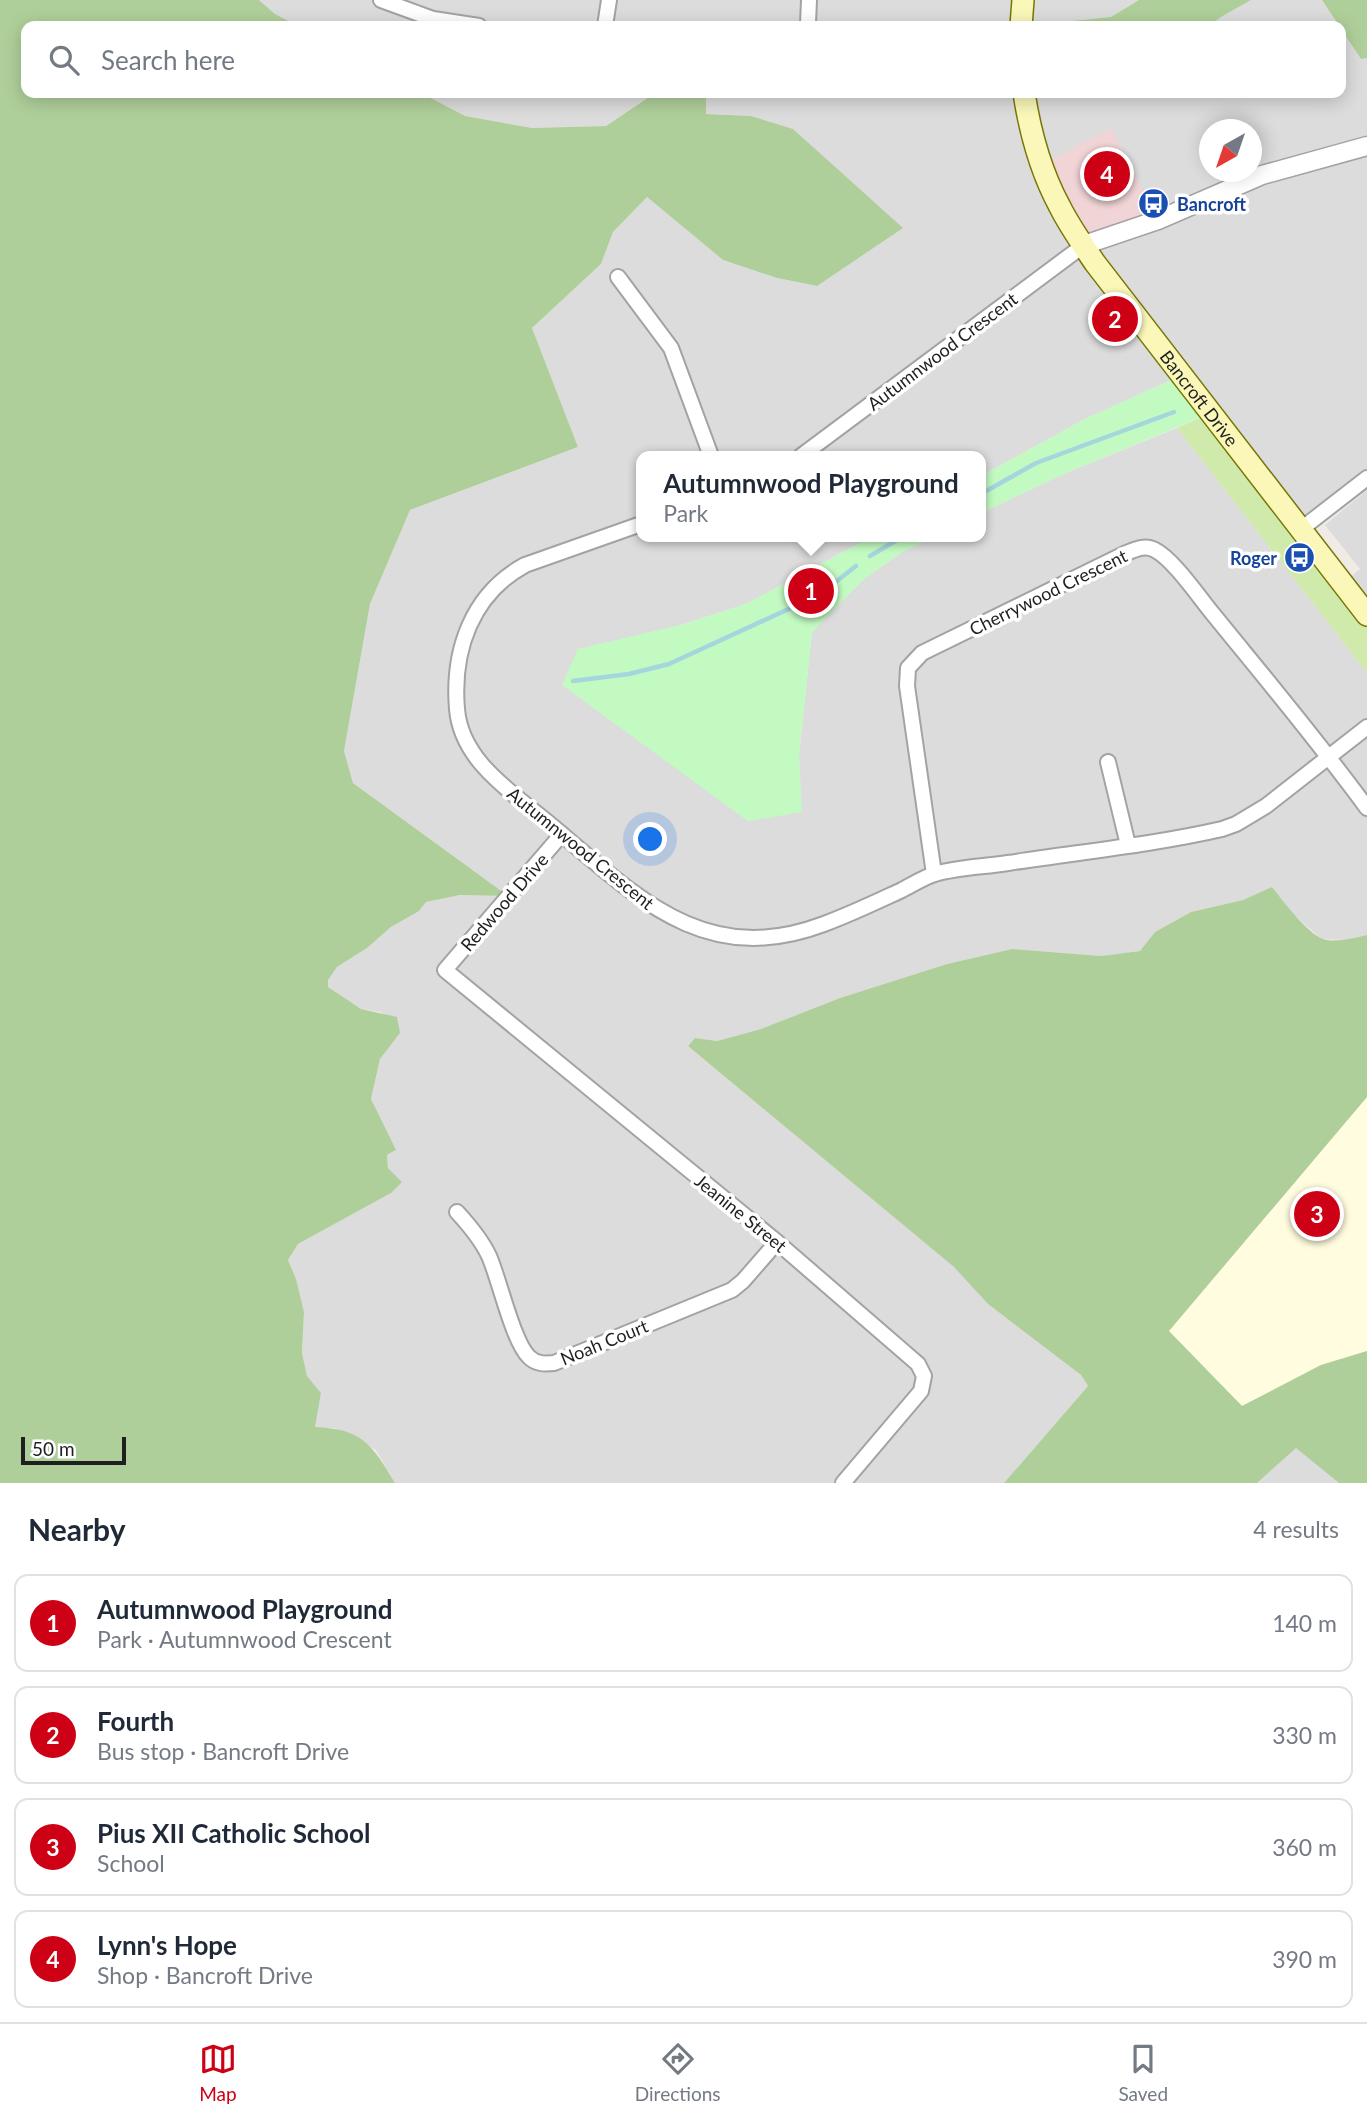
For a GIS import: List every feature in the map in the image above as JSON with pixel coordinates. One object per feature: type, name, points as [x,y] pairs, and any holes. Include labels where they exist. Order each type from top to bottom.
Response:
[{"type":"main road","points":[[1021,21],[1023,0]]},
{"type":"main road","name":"Bancroft Drive","points":[[1025,98],[1040,163],[1061,209],[1100,271],[1367,615]]},
{"type":"street","points":[[381,0],[433,19],[446,21]]},
{"type":"street","points":[[606,21],[609,0]]},
{"type":"street","points":[[808,21],[809,0]]},
{"type":"street","points":[[1084,246],[1158,220],[1262,175],[1367,146]]},
{"type":"street","name":"Autumnwood Crescent","points":[[808,451],[1084,246]]},
{"type":"street","points":[[618,277],[671,348],[709,451]]},
{"type":"street","points":[[1300,530],[1367,478]]},
{"type":"street","name":"Autumnwood Crescent","points":[[636,526],[542,558],[512,573],[478,606],[464,636],[456,698],[457,715],[469,746],[494,777],[639,898],[681,923],[698,928],[750,939],[789,936],[855,912],[934,874],[1201,834],[1236,824],[1266,806],[1367,727]]},
{"type":"street","name":"Cherrywood Crescent","points":[[934,874],[907,686],[908,668],[922,653],[1137,549],[1153,548],[1162,555],[1329,757],[1367,808]]},
{"type":"street","points":[[1108,762],[1128,845]]},
{"type":"street","name":"Redwood Drive","points":[[445,970],[562,834]]},
{"type":"street","name":"Jeanine Street","points":[[445,970],[777,1242],[918,1364],[924,1376],[922,1391],[843,1483]]},
{"type":"street","name":"Noah Court","points":[[457,1212],[471,1227],[488,1254],[521,1346],[532,1360],[545,1364],[554,1363],[732,1290],[743,1282],[777,1242]]},
{"type":"shaded area","points":[[259,0],[1139,0],[1111,17],[1071,21],[288,21]]},
{"type":"shaded area","points":[[1251,0],[1322,0],[1336,21],[1216,21]]},
{"type":"shaded area","points":[[1346,36],[1361,59],[1367,58],[1367,477],[1299,530],[1180,376],[1085,419],[986,473],[986,451],[636,451],[636,542],[862,542],[746,604],[684,624],[801,812],[799,754],[812,632],[864,579],[902,552],[923,542],[986,542],[986,511],[1068,472],[1177,428],[1367,673],[1367,935],[1345,940],[1322,939],[1294,915],[1272,888],[1243,900],[1191,912],[1155,932],[1140,951],[1101,956],[1012,949],[947,964],[840,998],[761,1029],[717,1041],[695,1038],[688,1046],[955,1267],[988,1304],[1081,1375],[1088,1386],[1004,1483],[395,1483],[376,1450],[334,1428],[314,1428],[321,1393],[307,1376],[302,1353],[304,1312],[288,1260],[298,1244],[391,1193],[387,1155],[395,1151],[371,1099],[380,1059],[400,1033],[381,1012],[361,1009],[339,996],[328,987],[328,980],[337,967],[367,948],[391,927],[419,911],[426,902],[460,895],[507,896],[353,783],[344,751],[370,604],[410,510],[578,447],[532,328],[601,264],[613,232],[647,197],[723,260],[777,278],[816,286],[751,116],[705,114],[706,98],[1346,98]]},
{"type":"shaded area","points":[[430,98],[648,98],[606,126],[532,128],[464,116]]},
{"type":"shaded area","points":[[1111,128],[1158,219],[1084,244],[1042,165]]},
{"type":"shaded area","points":[[1367,490],[1367,617],[1342,584],[1360,569],[1325,525]]},
{"type":"shaded area","points":[[1367,1097],[1367,1351],[1321,1365],[1242,1406],[1168,1331]]},
{"type":"shaded area","points":[[1296,1447],[1339,1483],[1257,1483]]},
{"type":"green space","points":[[0,0],[259,0],[288,21],[21,21],[21,98],[431,98],[465,116],[532,128],[606,126],[648,98],[706,98],[706,114],[751,116],[793,129],[903,228],[817,286],[777,278],[723,260],[647,197],[613,232],[601,264],[532,328],[578,447],[410,510],[370,604],[344,751],[353,783],[508,896],[460,895],[426,902],[419,911],[391,927],[367,948],[337,967],[328,980],[328,987],[361,1009],[397,1017],[400,1033],[380,1059],[371,1099],[396,1150],[387,1155],[388,1168],[402,1182],[391,1193],[298,1244],[288,1260],[304,1312],[302,1353],[307,1376],[321,1393],[315,1427],[344,1431],[364,1441],[395,1483],[0,1483]]},
{"type":"green space","points":[[1139,0],[1251,0],[1216,21],[1071,21],[1111,17]]},
{"type":"green space","points":[[1322,0],[1367,0],[1367,58],[1361,59],[1346,36],[1346,21],[1336,21]]},
{"type":"green space","points":[[1180,376],[1209,414],[1068,472],[986,511],[986,473],[1085,419]]},
{"type":"green space","points":[[1209,414],[1367,617],[1367,673],[1177,428]]},
{"type":"green space","points":[[862,542],[923,542],[902,552],[864,579],[812,632],[799,754],[802,812],[748,821],[562,685],[578,649],[684,624],[746,604]]},
{"type":"green space","points":[[1272,887],[1303,924],[1317,936],[1339,940],[1367,935],[1367,1097],[1169,1331],[1242,1406],[1321,1365],[1367,1351],[1367,1483],[1339,1483],[1296,1448],[1257,1483],[1004,1483],[1088,1386],[1081,1375],[988,1304],[954,1267],[688,1046],[695,1038],[717,1041],[761,1029],[840,998],[947,964],[1012,949],[1101,956],[1140,951],[1155,932],[1191,912],[1243,900]]},
{"type":"waterway","points":[[986,491],[1036,463],[1174,412]]},
{"type":"waterway","points":[[870,556],[894,542]]},
{"type":"waterway","points":[[573,681],[629,674],[669,664],[819,595],[856,566]]},
{"type":"place","name":"Lynn's Hope","points":[[1107,174]]},
{"type":"place","name":"Bancroft","points":[[1154,204]]},
{"type":"place","name":"Fourth","points":[[1115,319]]},
{"type":"place","name":"Roger","points":[[1300,558]]},
{"type":"place","name":"Autumnwood Playground","points":[[811,591]]},
{"type":"place","name":"Pius XII Catholic School","points":[[1317,1214]]}]
